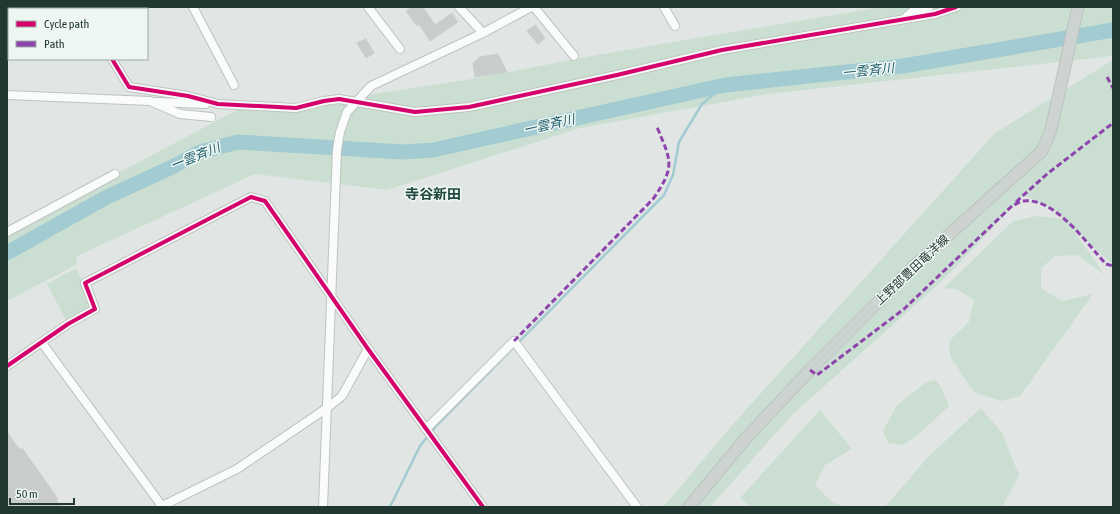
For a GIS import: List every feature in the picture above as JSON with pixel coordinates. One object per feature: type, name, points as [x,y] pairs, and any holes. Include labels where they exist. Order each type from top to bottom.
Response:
[{"type":"main road","name":"上野部豊田竜洋線","points":[[689,507],[746,438],[810,370],[912,268],[1042,151],[1051,130],[1056,110],[1078,7]]},
{"type":"street","points":[[193,7],[234,85]]},
{"type":"street","points":[[368,7],[400,49]]},
{"type":"street","points":[[459,7],[482,33]]},
{"type":"street","points":[[323,507],[337,150],[344,118],[354,102],[370,86],[482,33],[531,7]]},
{"type":"street","points":[[534,7],[574,56]]},
{"type":"street","points":[[664,7],[675,26]]},
{"type":"street","points":[[904,19],[914,10],[928,7]]},
{"type":"street","points":[[7,94],[296,108],[324,100],[339,99],[415,112],[469,107],[610,77],[722,50],[935,14],[956,7]]},
{"type":"street","points":[[113,60],[129,87],[188,96],[218,104]]},
{"type":"street","points":[[150,101],[180,114],[212,117]]},
{"type":"street","points":[[7,232],[115,174]]},
{"type":"street","points":[[7,366],[68,324],[94,309],[85,282],[251,197],[265,201],[368,349],[483,507]]},
{"type":"street","points":[[426,429],[514,341],[637,507]]},
{"type":"street","points":[[42,343],[166,505],[237,469],[327,408],[342,396],[368,349]]},
{"type":"green space","points":[[880,7],[1113,7],[1113,56],[768,94],[580,128],[387,190],[255,174],[77,256],[76,265],[7,301],[7,232],[237,110],[339,99],[466,80],[597,55]]},
{"type":"green space","points":[[1113,60],[1113,265],[1072,228],[1105,275],[1077,255],[1055,256],[1041,268],[1041,288],[1062,301],[1093,294],[1020,396],[1001,401],[974,392],[950,356],[949,341],[969,322],[974,300],[958,290],[944,288],[1013,221],[1037,216],[1063,219],[1049,207],[1024,195],[943,280],[793,414],[710,507],[663,507],[735,422],[995,133]]},
{"type":"green space","points":[[76,268],[95,309],[68,324],[47,284]]},
{"type":"green space","points":[[935,380],[941,387],[949,406],[920,433],[903,445],[888,443],[883,431],[897,405],[927,382]]},
{"type":"green space","points":[[981,408],[1002,433],[1019,475],[1002,507],[885,507],[929,456]]},
{"type":"green space","points":[[820,410],[852,449],[825,465],[815,485],[832,502],[844,507],[751,507],[740,498]]},
{"type":"building","points":[[412,7],[423,7],[435,25],[452,13],[458,22],[430,41],[419,24],[417,26],[406,11]]},
{"type":"building","points":[[535,25],[545,38],[538,44],[527,31]]},
{"type":"building","points":[[366,39],[374,53],[366,58],[357,43]]},
{"type":"building","points":[[498,54],[507,72],[475,77],[473,63],[480,57]]},
{"type":"building","points":[[7,432],[20,450],[22,448],[62,507],[7,507]]},
{"type":"waterway","name":"一雲斉川","points":[[7,253],[105,198],[172,167],[200,152],[238,142],[403,152],[433,150],[725,85],[903,66],[1113,30]]},
{"type":"waterway","points":[[390,507],[420,446],[437,425],[664,195],[673,175],[679,142],[702,104],[725,85]]},
{"type":"marked path","points":[[1107,77],[1113,88]]},
{"type":"marked path","points":[[1016,202],[1047,174],[1113,123]]},
{"type":"marked path","points":[[514,341],[653,199],[665,179],[669,163],[666,148],[657,127]]},
{"type":"marked path","points":[[810,370],[817,375],[904,309],[1012,206],[1022,201],[1035,202],[1047,206],[1080,234],[1106,264],[1113,266]]},
{"type":"cycle path","points":[[113,60],[129,87],[188,96],[218,104],[296,108],[339,99],[415,112],[469,107],[617,75],[722,50],[935,14],[956,7]]},
{"type":"cycle path","points":[[7,366],[68,324],[95,309],[85,283],[251,197],[265,201],[368,349],[483,507]]},
{"type":"district","name":"寺谷新田","points":[[433,194]]}]
